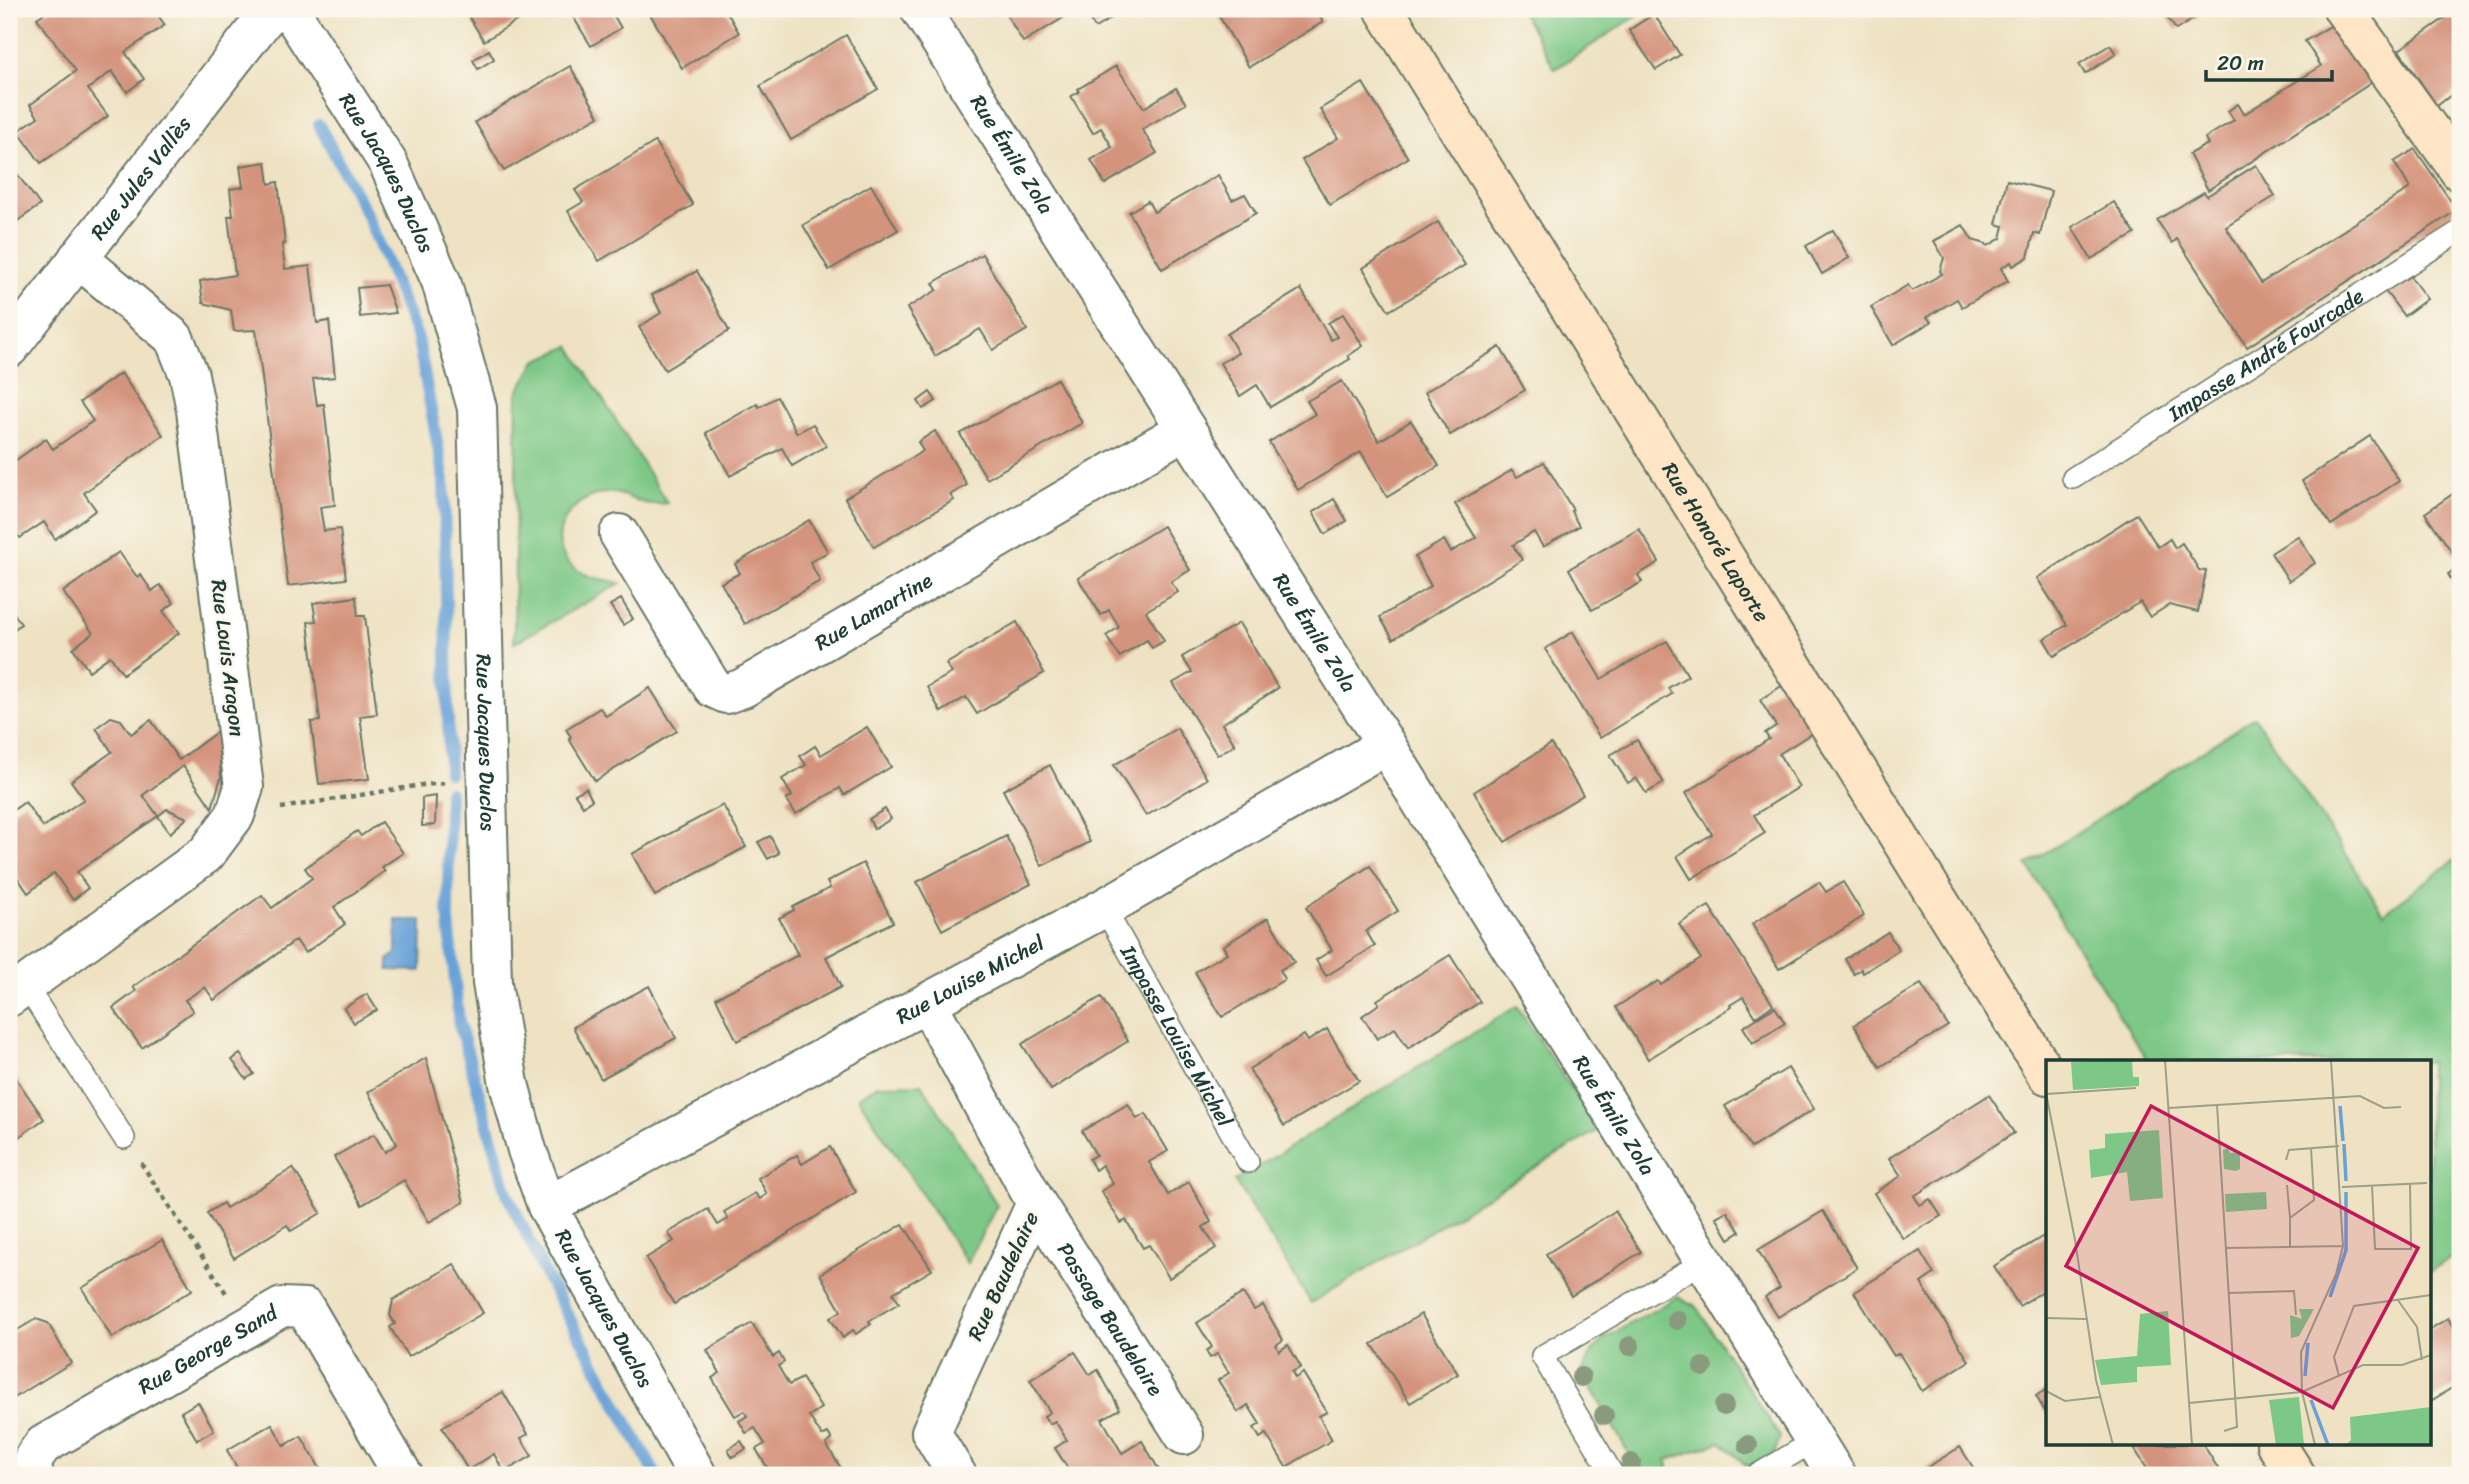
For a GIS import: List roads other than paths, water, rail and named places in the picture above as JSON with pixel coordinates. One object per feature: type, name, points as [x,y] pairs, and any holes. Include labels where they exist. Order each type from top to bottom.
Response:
[{"type":"street","name":"Rue Jules Vallès","points":[[9,348],[272,9]]},
{"type":"street","name":"Rue Jacques Duclos","points":[[289,9],[388,163],[441,281],[477,408],[492,983],[509,1084],[527,1150],[547,1206],[697,1475]]},
{"type":"street","name":"Rue Émile Zola","points":[[920,9],[1386,745],[1836,1475]]},
{"type":"street","name":"Rue Honoré Laporte","points":[[1384,9],[2046,1073]]},
{"type":"street","points":[[2343,9],[2460,172]]},
{"type":"street","name":"Rue Louis Aragon","points":[[17,991],[205,854],[235,815],[244,787],[196,410],[189,375],[174,338],[78,258]]},
{"type":"street","name":"Rue Lamartine","points":[[619,534],[713,688],[726,694],[755,681],[1186,429]]},
{"type":"street","name":"Rue Louise Michel","points":[[547,1206],[1104,908],[1386,745]]},
{"type":"street","name":"Rue Baudelaire","points":[[928,1004],[1036,1203],[930,1433],[957,1475]]},
{"type":"street","name":"Passage Baudelaire","points":[[1036,1203],[1184,1435]]},
{"type":"street","name":"Rue George Sand","points":[[33,1473],[34,1457],[43,1445],[282,1307],[305,1308],[403,1475]]},
{"type":"street","points":[[2277,1446],[2296,1475]]},
{"type":"lane","name":"Impasse André Fourcade","points":[[2073,478],[2460,231]]},
{"type":"lane","name":"Impasse Louise Michel","points":[[1104,908],[1248,1162]]},
{"type":"lane","points":[[17,991],[124,1138]]},
{"type":"lane","points":[[1613,1475],[1542,1356],[1705,1261]]},
{"type":"lane","points":[[1757,1475],[1816,1440]]},
{"type":"water","points":[[396,920],[422,920],[421,971],[388,970],[388,960],[396,954]]},
{"type":"waterway","points":[[319,125],[367,215],[418,339],[444,480],[449,773]]},
{"type":"waterway","points":[[449,792],[448,911],[459,1023],[507,1193],[545,1274],[656,1475]]}]
